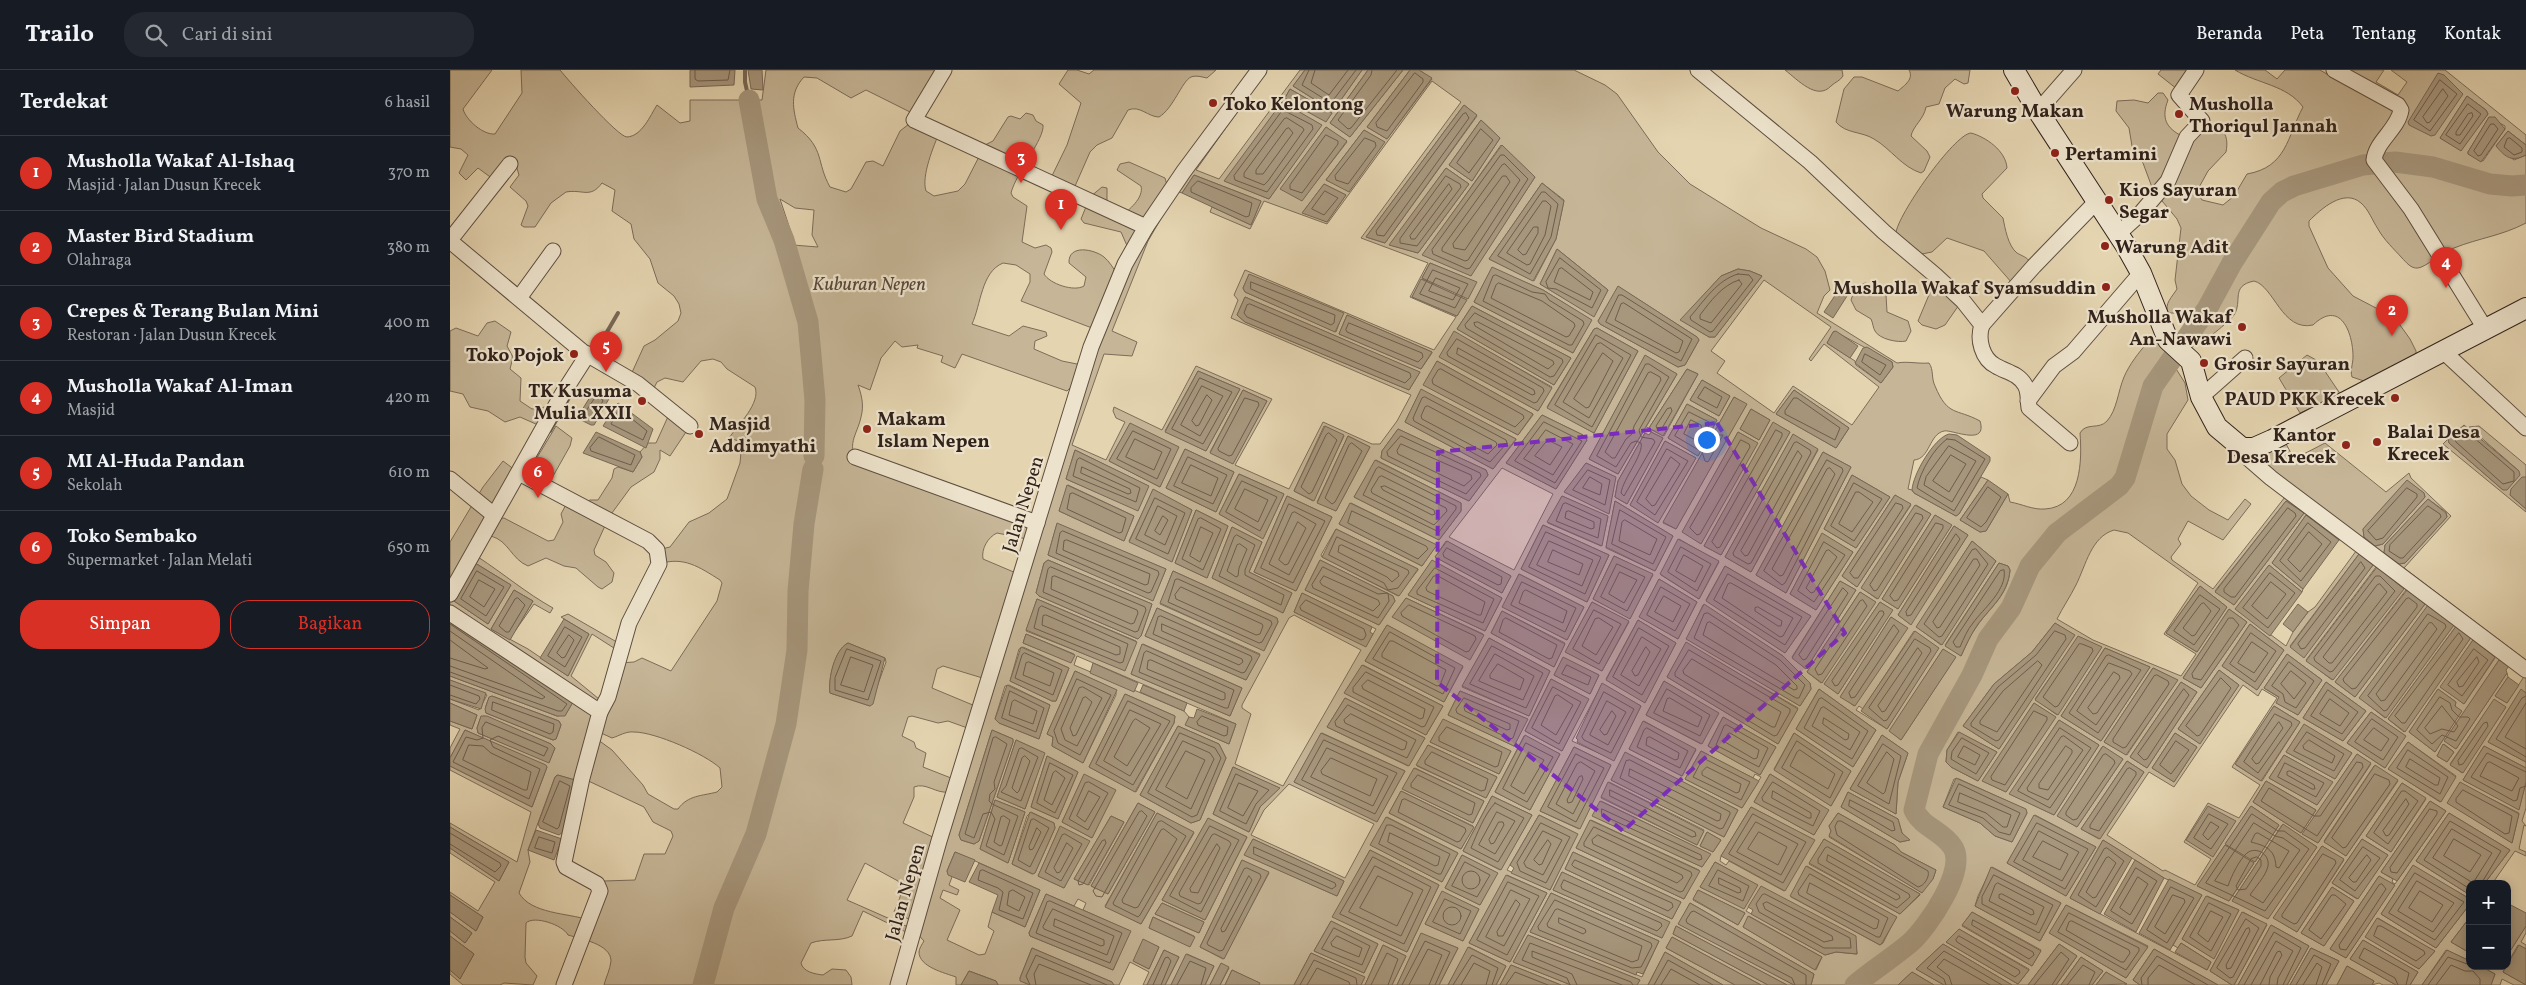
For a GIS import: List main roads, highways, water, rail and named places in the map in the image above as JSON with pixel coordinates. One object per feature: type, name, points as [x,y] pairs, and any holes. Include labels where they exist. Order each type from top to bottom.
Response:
[{"type":"water","points":[[690,70],[735,70],[734,85],[690,87]]},
{"type":"water","points":[[748,70],[762,70],[763,90],[751,89]]},
{"type":"water","points":[[1305,70],[1362,70],[1333,111],[1293,86]]},
{"type":"water","points":[[1368,70],[1403,70],[1350,137],[1330,123]]},
{"type":"water","points":[[1410,70],[1419,70],[1432,78],[1387,139],[1367,127]]},
{"type":"water","points":[[2438,73],[2444,75],[2463,94],[2435,135],[2431,136],[2409,125],[2408,122]]},
{"type":"water","points":[[1290,89],[1309,100],[1303,109],[1285,98]]},
{"type":"water","points":[[2467,96],[2486,110],[2488,114],[2461,151],[2440,138]]},
{"type":"water","points":[[1282,102],[1322,125],[1269,199],[1224,181]]},
{"type":"water","points":[[1313,102],[1332,113],[1326,122],[1306,111]]},
{"type":"water","points":[[1464,105],[1477,115],[1385,243],[1366,237]]},
{"type":"water","points":[[2489,117],[2495,117],[2505,129],[2481,162],[2468,154],[2468,152]]},
{"type":"water","points":[[1481,120],[1500,138],[1472,181],[1449,165]]},
{"type":"water","points":[[1326,127],[1347,141],[1302,201],[1280,189]]},
{"type":"water","points":[[1364,130],[1385,142],[1349,192],[1326,180]]},
{"type":"water","points":[[2508,131],[2526,145],[2526,155],[2510,158],[2496,146]]},
{"type":"water","points":[[1502,145],[1535,177],[1471,276],[1422,255]]},
{"type":"water","points":[[1446,168],[1469,184],[1418,253],[1389,245]]},
{"type":"water","points":[[1194,175],[1261,201],[1251,225],[1182,193]]},
{"type":"water","points":[[1542,183],[1564,201],[1556,239],[1533,281],[1489,259]]},
{"type":"water","points":[[1324,184],[1346,195],[1327,222],[1302,213]]},
{"type":"water","points":[[1557,249],[1608,290],[1594,317],[1540,284]]},
{"type":"water","points":[[1430,263],[1477,282],[1468,299],[1422,278]]},
{"type":"water","points":[[1492,267],[1543,290],[1592,320],[1573,353],[1474,302]]},
{"type":"water","points":[[1738,269],[1762,276],[1715,337],[1709,337],[1680,320],[1721,276]]},
{"type":"water","points":[[1249,274],[1344,313],[1335,332],[1245,292],[1243,288]]},
{"type":"water","points":[[1421,279],[1467,300],[1457,316],[1412,297]]},
{"type":"water","points":[[1618,286],[1697,337],[1699,340],[1685,365],[1678,367],[1600,324],[1598,321]]},
{"type":"water","points":[[1838,291],[1847,296],[1833,318],[1824,312]]},
{"type":"water","points":[[1245,297],[1420,372],[1409,390],[1245,322],[1237,315]]},
{"type":"water","points":[[1472,306],[1571,358],[1554,385],[1457,329]]},
{"type":"water","points":[[1347,315],[1432,352],[1421,369],[1339,334]]},
{"type":"water","points":[[1597,328],[1638,351],[1594,433],[1547,408],[1594,329]]},
{"type":"water","points":[[1454,331],[1552,388],[1538,411],[1439,357]]},
{"type":"water","points":[[1836,331],[1858,346],[1850,358],[1827,343],[1833,332]]},
{"type":"water","points":[[1867,347],[1892,362],[1893,367],[1881,383],[1855,363],[1863,348]]},
{"type":"water","points":[[1645,355],[1677,374],[1618,474],[1589,459]]},
{"type":"water","points":[[1437,361],[1533,414],[1518,435],[1423,385]]},
{"type":"water","points":[[1687,369],[1698,374],[1663,436],[1649,428]]},
{"type":"water","points":[[1198,371],[1240,389],[1206,451],[1165,432]]},
{"type":"water","points":[[1702,380],[1730,396],[1719,416],[1690,400]]},
{"type":"water","points":[[595,389],[610,397],[594,425],[591,425],[577,418]]},
{"type":"water","points":[[1421,389],[1516,439],[1493,469],[1405,422]]},
{"type":"water","points":[[1243,390],[1267,401],[1233,464],[1210,453]]},
{"type":"water","points":[[1794,390],[1849,428],[1836,448],[1776,414]]},
{"type":"water","points":[[1734,397],[1747,404],[1676,529],[1663,522]]},
{"type":"water","points":[[618,403],[653,429],[646,448],[603,426]]},
{"type":"water","points":[[1687,404],[1717,420],[1698,456],[1668,438]]},
{"type":"water","points":[[1751,409],[1770,420],[1759,440],[1740,429]]},
{"type":"water","points":[[1542,415],[1583,435],[1587,440],[1556,489],[1506,463]]},
{"type":"water","points":[[1773,422],[1790,432],[1721,555],[1704,546]]},
{"type":"water","points":[[1130,423],[1179,447],[1160,487],[1109,461]]},
{"type":"water","points":[[2464,425],[2519,471],[2520,475],[2507,490],[2503,490],[2449,443],[2448,439]]},
{"type":"water","points":[[1325,426],[1344,435],[1314,501],[1294,491]]},
{"type":"water","points":[[1398,429],[1486,470],[1488,475],[1469,501],[1381,458],[1382,451]]},
{"type":"water","points":[[596,432],[640,452],[642,457],[633,472],[583,453]]},
{"type":"water","points":[[1651,432],[1663,438],[1627,504],[1615,497],[1618,481],[1645,433],[1649,435]]},
{"type":"water","points":[[1738,432],[1758,443],[1701,544],[1682,532]]},
{"type":"water","points":[[1793,434],[1818,449],[1751,572],[1725,557]]},
{"type":"water","points":[[1949,434],[1957,435],[1990,457],[1990,461],[1959,514],[1956,516],[1914,493],[1912,490],[1916,475],[1925,457],[1937,442]]},
{"type":"water","points":[[1348,436],[1370,447],[1336,511],[1317,503]]},
{"type":"water","points":[[1665,441],[1696,458],[1658,523],[1630,505]]},
{"type":"water","points":[[1185,449],[1234,472],[1216,512],[1166,488]]},
{"type":"water","points":[[1075,450],[1149,486],[1138,511],[1066,479]]},
{"type":"water","points":[[1823,452],[1851,467],[1786,593],[1756,575]]},
{"type":"water","points":[[1375,460],[1461,503],[1461,511],[1439,540],[1354,497]]},
{"type":"water","points":[[1586,463],[1616,477],[1609,514],[1564,492]]},
{"type":"water","points":[[1239,474],[1284,494],[1263,539],[1219,514]]},
{"type":"water","points":[[1852,475],[1890,497],[1856,548],[1824,529]]},
{"type":"water","points":[[2522,477],[2526,477],[2526,509],[2510,495],[2511,489]]},
{"type":"water","points":[[1988,480],[2008,494],[1986,531],[1980,532],[1960,520]]},
{"type":"water","points":[[2407,480],[2424,493],[2425,497],[2383,544],[2375,546],[2364,537],[2363,529]]},
{"type":"water","points":[[1067,485],[1134,516],[1124,541],[1059,511]]},
{"type":"water","points":[[1153,489],[1192,510],[1172,562],[1129,542]]},
{"type":"water","points":[[1895,495],[1911,504],[1857,587],[1842,576]]},
{"type":"water","points":[[1287,496],[1332,517],[1296,591],[1254,572]]},
{"type":"water","points":[[1562,496],[1608,516],[1602,546],[1547,522]]},
{"type":"water","points":[[2428,499],[2446,513],[2447,517],[2405,563],[2399,564],[2384,553],[2385,545]]},
{"type":"water","points":[[1615,501],[1673,536],[1655,571],[1606,547]]},
{"type":"water","points":[[2286,501],[2304,513],[2234,605],[2215,592]]},
{"type":"water","points":[[1350,503],[1437,545],[1422,566],[1339,524]]},
{"type":"water","points":[[1915,505],[1931,514],[1878,599],[1861,588]]},
{"type":"water","points":[[1196,510],[1228,526],[1207,578],[1175,563]]},
{"type":"water","points":[[1935,515],[1952,525],[1898,609],[1882,599]]},
{"type":"water","points":[[2306,515],[2339,540],[2303,589],[2272,563]]},
{"type":"water","points":[[1057,523],[1166,569],[1153,601],[1048,555]]},
{"type":"water","points":[[1543,525],[1609,555],[1587,602],[1521,569]]},
{"type":"water","points":[[1954,526],[1968,535],[1911,625],[1898,615]]},
{"type":"water","points":[[1232,527],[1262,542],[1249,572],[1292,593],[1283,613],[1212,578]]},
{"type":"water","points":[[1336,529],[1418,569],[1399,596],[1322,557]]},
{"type":"water","points":[[1822,533],[1853,552],[1816,610],[1790,594]]},
{"type":"water","points":[[1678,539],[1719,561],[1699,599],[1660,574]]},
{"type":"water","points":[[1447,541],[1511,576],[1502,593],[1435,557]]},
{"type":"water","points":[[1972,541],[1996,561],[1942,645],[1916,627]]},
{"type":"water","points":[[2359,554],[2373,565],[2304,658],[2290,647]]},
{"type":"water","points":[[1614,556],[1653,574],[1630,619],[1593,599]]},
{"type":"water","points":[[1048,560],[1152,604],[1141,636],[1138,639],[1039,596],[1036,593],[1044,563]]},
{"type":"water","points":[[1320,560],[1393,596],[1395,601],[1379,625],[1305,590]]},
{"type":"water","points":[[1432,560],[1502,598],[1485,631],[1408,595]]},
{"type":"water","points":[[475,563],[511,585],[488,624],[454,601]]},
{"type":"water","points":[[1999,563],[2008,566],[2010,570],[2009,579],[1998,600],[1975,628],[1961,656],[1945,646]]},
{"type":"water","points":[[2269,565],[2302,592],[2270,636],[2235,609]]},
{"type":"water","points":[[1725,566],[1811,616],[1785,653],[1706,601]]},
{"type":"water","points":[[2377,567],[2404,589],[2333,680],[2306,661]]},
{"type":"water","points":[[1173,571],[1277,618],[1278,622],[1264,651],[1160,603]]},
{"type":"water","points":[[1519,574],[1584,607],[1567,640],[1502,607]]},
{"type":"water","points":[[1659,579],[1697,602],[1678,639],[1639,617]]},
{"type":"water","points":[[1840,581],[1856,590],[1806,669],[1792,658]]},
{"type":"water","points":[[2200,586],[2227,607],[2197,652],[2166,633]]},
{"type":"water","points":[[514,590],[533,601],[510,640],[491,629]]},
{"type":"water","points":[[2407,590],[2425,604],[2355,697],[2335,682]]},
{"type":"water","points":[[1860,592],[1876,602],[1822,683],[1807,672]]},
{"type":"water","points":[[1302,593],[1372,627],[1370,632],[1373,634],[1366,647],[1294,612]]},
{"type":"water","points":[[1406,598],[1484,635],[1470,660],[1392,617]]},
{"type":"water","points":[[1037,599],[1137,642],[1125,671],[1026,630]]},
{"type":"water","points":[[1592,602],[1629,621],[1602,671],[1565,652]]},
{"type":"water","points":[[1880,602],[1893,610],[1838,694],[1824,684]]},
{"type":"water","points":[[1704,604],[1783,656],[1810,683],[1811,689],[1800,706],[1686,639]]},
{"type":"water","points":[[2298,604],[2308,612],[2293,632],[2283,624]]},
{"type":"water","points":[[2428,605],[2454,625],[2386,718],[2359,698]]},
{"type":"water","points":[[1157,608],[1260,655],[1246,680],[1145,636]]},
{"type":"water","points":[[2229,609],[2247,622],[2201,688],[2183,678]]},
{"type":"water","points":[[1502,611],[1565,644],[1554,667],[1491,633]]},
{"type":"water","points":[[1891,617],[1908,628],[1855,706],[1840,697]]},
{"type":"water","points":[[450,618],[573,702],[565,716],[557,716],[450,676]]},
{"type":"water","points":[[564,619],[589,634],[568,676],[540,658]]},
{"type":"water","points":[[1638,620],[1676,643],[1645,703],[1606,680]]},
{"type":"water","points":[[2055,623],[2075,635],[1999,749],[1963,726],[1994,684],[2032,652]]},
{"type":"water","points":[[2250,624],[2284,650],[2257,690],[2222,666]]},
{"type":"water","points":[[1387,625],[1463,666],[1444,702],[1365,661]]},
{"type":"water","points":[[2457,625],[2472,636],[2405,732],[2388,719]]},
{"type":"water","points":[[1915,631],[1939,648],[1887,729],[1861,711]]},
{"type":"water","points":[[1026,634],[1075,655],[1071,663],[1023,643]]},
{"type":"water","points":[[2078,636],[2102,647],[2058,715],[2035,700]]},
{"type":"water","points":[[1489,638],[1550,671],[1529,716],[1462,686]]},
{"type":"water","points":[[2473,640],[2495,657],[2464,704],[2440,687]]},
{"type":"water","points":[[1686,642],[1798,709],[1778,744],[1667,677]]},
{"type":"water","points":[[848,643],[885,658],[873,704],[870,706],[830,693],[833,665],[839,652]]},
{"type":"water","points":[[1142,644],[1242,688],[1230,716],[1131,674]]},
{"type":"water","points":[[1021,647],[1069,668],[1056,701],[1052,701],[1010,681]]},
{"type":"water","points":[[2105,648],[2150,667],[2101,741],[2061,716]]},
{"type":"water","points":[[1943,649],[1956,657],[1901,740],[1889,731]]},
{"type":"water","points":[[2287,654],[2322,680],[2298,715],[2276,703],[2279,697],[2264,688]]},
{"type":"water","points":[[1563,657],[1599,675],[1590,694],[1554,675]]},
{"type":"water","points":[[2499,660],[2509,666],[2506,670],[2507,673],[2456,749],[2444,741]]},
{"type":"water","points":[[1093,663],[1138,683],[1134,692],[1090,673]]},
{"type":"water","points":[[1362,665],[1443,706],[1426,735],[1344,693]]},
{"type":"water","points":[[2153,668],[2178,680],[2126,755],[2104,742]]},
{"type":"water","points":[[2219,670],[2239,685],[2200,744],[2178,729]]},
{"type":"water","points":[[1075,671],[1117,690],[1083,763],[1052,746],[1053,737],[1047,734]]},
{"type":"water","points":[[2508,677],[2519,685],[2507,703],[2495,696]]},
{"type":"water","points":[[1551,679],[1589,699],[1562,751],[1525,731]]},
{"type":"water","points":[[450,680],[486,693],[481,709],[450,699]]},
{"type":"water","points":[[1664,681],[1719,713],[1702,744],[1646,715]]},
{"type":"water","points":[[2181,682],[2197,692],[2147,768],[2130,757]]},
{"type":"water","points":[[2326,682],[2366,711],[2343,741],[2303,718]]},
{"type":"water","points":[[1602,683],[1641,706],[1614,761],[1577,742],[1576,738]]},
{"type":"water","points":[[1007,685],[1050,705],[1039,739],[999,723],[995,719]]},
{"type":"water","points":[[1143,685],[1187,703],[1184,711],[1140,692]]},
{"type":"water","points":[[1819,689],[1876,730],[1853,767],[1796,729]]},
{"type":"water","points":[[2438,689],[2456,702],[2455,706],[2462,711],[2435,752],[2409,732]]},
{"type":"water","points":[[2521,689],[2526,693],[2526,762],[2488,742]]},
{"type":"water","points":[[1460,691],[1528,719],[1514,746],[1448,715]]},
{"type":"water","points":[[1125,694],[1175,716],[1174,723],[1135,792],[1089,767]]},
{"type":"water","points":[[492,696],[559,721],[561,725],[556,739],[553,740],[486,713],[485,709],[489,697]]},
{"type":"water","points":[[1345,698],[1425,738],[1409,766],[1327,727]]},
{"type":"water","points":[[2494,699],[2506,707],[2463,773],[2450,765]]},
{"type":"water","points":[[450,703],[477,715],[472,729],[450,721]]},
{"type":"water","points":[[2034,703],[2056,717],[2006,792],[1982,781]]},
{"type":"water","points":[[2274,706],[2300,722],[2261,781],[2235,764]]},
{"type":"water","points":[[1197,709],[1236,724],[1229,744],[1185,725],[1189,717],[1194,718]]},
{"type":"water","points":[[2371,712],[2406,736],[2385,768],[2347,743]]},
{"type":"water","points":[[481,716],[487,716],[551,744],[555,748],[549,763],[478,733],[477,728]]},
{"type":"water","points":[[1723,717],[1776,747],[1760,775],[1708,746]]},
{"type":"water","points":[[1443,719],[1511,751],[1499,774],[1430,742]]},
{"type":"water","points":[[2059,720],[2099,745],[2054,815],[2009,794]]},
{"type":"water","points":[[1643,721],[1696,749],[1682,776],[1629,749]]},
{"type":"water","points":[[2304,724],[2352,753],[2335,779],[2286,752]]},
{"type":"water","points":[[1178,726],[1219,744],[1226,758],[1200,820],[1191,823],[1140,795]]},
{"type":"water","points":[[465,730],[546,765],[547,767],[532,807],[450,766],[450,758]]},
{"type":"water","points":[[992,730],[1013,739],[1013,742],[979,841],[974,844],[961,840],[959,835]]},
{"type":"water","points":[[1959,732],[1997,752],[1978,781],[1951,767],[1946,762],[1947,750]]},
{"type":"water","points":[[1321,733],[1405,771],[1377,822],[1294,782]]},
{"type":"water","points":[[1794,733],[1851,771],[1831,806],[1774,770]]},
{"type":"water","points":[[2175,733],[2197,747],[2174,782],[2152,768]]},
{"type":"water","points":[[1525,735],[1560,754],[1530,810],[1495,792]]},
{"type":"water","points":[[1882,735],[1908,753],[1898,782],[1896,814],[1850,789]]},
{"type":"water","points":[[1016,740],[1045,753],[1025,809],[997,797]]},
{"type":"water","points":[[2408,742],[2456,777],[2441,802],[2388,769]]},
{"type":"water","points":[[2443,744],[2454,752],[2447,762],[2437,756]]},
{"type":"water","points":[[1428,745],[1497,777],[1486,798],[1416,765]]},
{"type":"water","points":[[2103,746],[2123,759],[2077,827],[2057,816]]},
{"type":"water","points":[[2484,746],[2526,768],[2526,782],[2519,810],[2463,780]]},
{"type":"water","points":[[1574,747],[1611,765],[1580,829],[1540,811]]},
{"type":"water","points":[[1701,751],[1759,781],[1742,808],[1685,779]]},
{"type":"water","points":[[1625,752],[1738,810],[1724,837],[1611,780]]},
{"type":"water","points":[[2357,754],[2371,763],[2318,843],[2302,834]]},
{"type":"water","points":[[2284,755],[2333,782],[2317,805],[2269,778]]},
{"type":"water","points":[[1047,756],[1078,772],[1058,819],[1031,807]]},
{"type":"water","points":[[2127,761],[2144,772],[2100,839],[2081,829]]},
{"type":"water","points":[[2375,765],[2398,780],[2346,856],[2324,842]]},
{"type":"water","points":[[1233,767],[1280,788],[1260,807],[1249,832],[1213,814]]},
{"type":"water","points":[[1414,768],[1484,801],[1473,823],[1402,789]]},
{"type":"water","points":[[1084,774],[1116,790],[1092,838],[1062,822]]},
{"type":"water","points":[[1770,774],[1829,810],[1814,835],[1754,802]]},
{"type":"water","points":[[558,775],[575,780],[563,832],[559,835],[540,828],[538,824],[555,777]]},
{"type":"water","points":[[1956,778],[2026,809],[2027,813],[2012,842],[1995,836],[1980,823],[1943,807]]},
{"type":"water","points":[[2266,781],[2316,810],[2301,833],[2253,802]]},
{"type":"water","points":[[1608,782],[1704,831],[1697,845],[1601,797]]},
{"type":"water","points":[[2460,782],[2519,814],[2512,843],[2447,803]]},
{"type":"water","points":[[2402,783],[2426,798],[2391,852],[2366,836]]},
{"type":"water","points":[[1401,791],[1474,827],[1461,849],[1389,813]]},
{"type":"water","points":[[1848,792],[1898,819],[1902,833],[1910,840],[1900,842],[1841,807]]},
{"type":"water","points":[[1492,796],[1532,815],[1501,870],[1463,851]]},
{"type":"water","points":[[995,800],[1025,812],[1008,863],[980,849]]},
{"type":"water","points":[[1600,801],[1711,854],[1702,867],[1592,816]]},
{"type":"water","points":[[2430,801],[2446,811],[2397,881],[2381,872]]},
{"type":"water","points":[[1138,803],[1155,812],[1108,894],[1091,886]]},
{"type":"water","points":[[2208,806],[2236,821],[2213,857],[2186,840]]},
{"type":"water","points":[[2251,806],[2279,825],[2255,862],[2225,844]]},
{"type":"water","points":[[1751,807],[1815,840],[1785,891],[1721,856]]},
{"type":"water","points":[[1030,812],[1054,823],[1055,828],[1033,874],[1012,864]]},
{"type":"water","points":[[1157,813],[1194,832],[1141,924],[1105,907]]},
{"type":"water","points":[[1838,813],[1895,845],[1901,852],[1936,870],[1933,879],[1922,893],[1829,836],[1831,831],[1829,826]]},
{"type":"water","points":[[2449,813],[2510,850],[2487,880],[2466,880],[2466,892],[2416,861]]},
{"type":"water","points":[[1539,815],[1578,834],[1550,890],[1511,873],[1514,868],[1510,865]]},
{"type":"water","points":[[2034,815],[2096,847],[2066,896],[2007,863]]},
{"type":"water","points":[[1111,816],[1124,822],[1088,885],[1074,879]]},
{"type":"water","points":[[1386,817],[1458,853],[1442,882],[1370,845]]},
{"type":"water","points":[[1208,818],[1247,837],[1205,920],[1162,900]]},
{"type":"water","points":[[1590,820],[1700,871],[1684,899],[1576,848]]},
{"type":"water","points":[[2283,824],[2317,847],[2268,919],[2232,901]]},
{"type":"water","points":[[1060,826],[1090,841],[1064,888],[1038,876]]},
{"type":"water","points":[[450,827],[509,862],[499,881],[450,848]]},
{"type":"water","points":[[536,830],[562,839],[554,860],[528,850]]},
{"type":"water","points":[[1707,832],[1721,840],[1713,852],[1700,846]]},
{"type":"water","points":[[1253,839],[1344,881],[1337,896],[1244,855]]},
{"type":"water","points":[[1824,839],[1920,894],[1900,914],[1809,863]]},
{"type":"water","points":[[2362,839],[2388,855],[2358,899],[2332,883]]},
{"type":"water","points":[[2103,840],[2132,858],[2100,914],[2070,898]]},
{"type":"water","points":[[2225,845],[2254,863],[2229,901],[2197,886]]},
{"type":"water","points":[[2322,846],[2344,859],[2297,932],[2273,918]]},
{"type":"water","points":[[1370,850],[1439,885],[1407,952],[1332,917]]},
{"type":"water","points":[[955,852],[975,860],[965,882],[948,875],[947,871]]},
{"type":"water","points":[[1573,852],[1681,902],[1672,919],[1565,869]]},
{"type":"water","points":[[1462,855],[1498,873],[1480,905],[1445,888]]},
{"type":"water","points":[[1242,860],[1269,872],[1224,959],[1200,947]]},
{"type":"water","points":[[2135,860],[2164,878],[2136,932],[2104,914]]},
{"type":"water","points":[[1715,862],[1758,885],[1744,909],[1700,887]]},
{"type":"water","points":[[979,863],[1040,890],[1025,927],[992,912],[998,895],[969,882]]},
{"type":"water","points":[[2413,865],[2466,897],[2466,909],[2436,948],[2381,914]]},
{"type":"water","points":[[1806,866],[1897,917],[1880,945],[1790,896]]},
{"type":"water","points":[[1991,867],[2061,903],[2040,941],[1975,906]]},
{"type":"water","points":[[1562,872],[1670,922],[1662,938],[1553,890]]},
{"type":"water","points":[[1506,875],[1547,893],[1510,962],[1469,943]]},
{"type":"water","points":[[2379,876],[2395,885],[2346,958],[2330,949]]},
{"type":"water","points":[[2169,879],[2202,895],[2170,950],[2139,933]]},
{"type":"water","points":[[1761,886],[1856,936],[1857,954],[1836,952],[1825,955],[1751,914],[1753,910],[1748,907]]},
{"type":"water","points":[[2332,887],[2354,901],[2324,946],[2301,933]]},
{"type":"water","points":[[1698,890],[1745,913],[1738,925],[1693,899]]},
{"type":"water","points":[[1442,891],[1479,909],[1463,941],[1425,924]]},
{"type":"water","points":[[1551,893],[1659,941],[1643,974],[1637,972],[1636,975],[1530,932]]},
{"type":"water","points":[[1046,894],[1131,931],[1113,970],[1030,936],[1029,933]]},
{"type":"water","points":[[450,895],[483,917],[476,931],[450,912]]},
{"type":"water","points":[[2206,896],[2239,910],[2214,959],[2182,939]]},
{"type":"water","points":[[1162,903],[1204,922],[1199,933],[1155,914]]},
{"type":"water","points":[[1690,903],[1814,974],[1811,985],[1794,985],[1678,924]]},
{"type":"water","points":[[2066,905],[2148,947],[2126,978],[2049,933]]},
{"type":"water","points":[[2511,905],[2526,913],[2526,926],[2511,950]]},
{"type":"water","points":[[1972,912],[2041,951],[2032,966],[1962,925]]},
{"type":"water","points":[[2242,912],[2267,924],[2234,985],[2232,985],[2210,971]]},
{"type":"water","points":[[1748,916],[1822,957],[1815,970],[1743,927]]},
{"type":"water","points":[[450,917],[472,933],[465,943],[450,931]]},
{"type":"water","points":[[1153,917],[1195,937],[1190,947],[1149,928]]},
{"type":"water","points":[[2377,918],[2435,951],[2419,969],[2365,937]]},
{"type":"water","points":[[1331,921],[1378,944],[1364,973],[1314,951]]},
{"type":"water","points":[[2466,922],[2466,951],[2451,942]]},
{"type":"water","points":[[2271,925],[2309,946],[2287,985],[2238,985]]},
{"type":"water","points":[[1676,926],[1787,985],[1768,985],[1673,934]]},
{"type":"water","points":[[1959,929],[2029,970],[2018,984],[1946,942]]},
{"type":"water","points":[[1421,933],[1458,948],[1439,985],[1397,985]]},
{"type":"water","points":[[1528,935],[1640,980],[1637,985],[1571,985],[1513,962]]},
{"type":"water","points":[[450,936],[474,954],[460,979],[450,970]]},
{"type":"water","points":[[1672,937],[1761,985],[1735,985],[1666,948]]},
{"type":"water","points":[[1143,939],[1159,947],[1149,969],[1133,961]]},
{"type":"water","points":[[2363,940],[2418,972],[2410,985],[2396,985],[2350,959]]},
{"type":"water","points":[[2181,943],[2211,962],[2207,970],[2175,952]]},
{"type":"water","points":[[1943,944],[2012,985],[1944,985],[1916,969]]},
{"type":"water","points":[[2059,944],[2077,956],[2056,985],[2028,985]]},
{"type":"water","points":[[1383,945],[1406,956],[1392,985],[1365,985]]},
{"type":"water","points":[[2519,945],[2526,949],[2526,985],[2503,972],[2504,970],[2511,970],[2511,958]]},
{"type":"water","points":[[1468,947],[1506,966],[1496,985],[1448,985]]},
{"type":"water","points":[[1032,948],[1112,982],[1114,985],[1030,985],[1020,981]]},
{"type":"water","points":[[2311,948],[2339,961],[2326,985],[2290,985]]},
{"type":"water","points":[[2154,949],[2218,985],[2140,985],[2133,980]]},
{"type":"water","points":[[1164,950],[1179,957],[1165,985],[1147,985]]},
{"type":"water","points":[[2447,950],[2466,959],[2466,970],[2488,970],[2495,974],[2491,985],[2422,985]]},
{"type":"water","points":[[1665,952],[1723,985],[1648,985]]},
{"type":"water","points":[[1311,953],[1365,977],[1361,985],[1294,985]]},
{"type":"water","points":[[1186,954],[1214,966],[1205,985],[1171,985]]},
{"type":"water","points":[[2081,957],[2103,971],[2092,985],[2061,985]]},
{"type":"water","points":[[1221,963],[1229,967],[1220,985],[1210,985]]},
{"type":"water","points":[[1511,965],[1561,985],[1500,985]]},
{"type":"water","points":[[2347,966],[2374,981],[2372,985],[2337,985]]},
{"type":"water","points":[[1232,970],[1260,983],[1259,985],[1225,985]]},
{"type":"water","points":[[969,971],[996,981],[998,985],[961,985]]},
{"type":"water","points":[[1912,972],[1934,985],[1898,985]]},
{"type":"water","points":[[2106,972],[2127,984],[2096,985]]},
{"type":"waterway","points":[[745,70],[745,82],[749,100]]},
{"type":"waterway","points":[[749,100],[767,199],[784,240],[808,322],[815,400],[814,456]]},
{"type":"waterway","points":[[1855,985],[1910,943],[1935,912],[1951,882],[1956,856],[1952,846],[1943,836],[1922,821],[1914,810],[1928,754],[1972,675],[1988,639],[2011,608],[2030,566],[2057,533],[2119,486],[2125,478],[2153,386],[2207,309],[2232,263],[2271,202],[2282,192],[2294,186],[2363,165],[2395,162],[2433,167],[2490,184],[2526,185]]},
{"type":"waterway","points":[[597,349],[618,313]]},
{"type":"waterway","points":[[550,431],[574,389]]},
{"type":"waterway","points":[[703,985],[724,908],[756,834],[786,724],[797,650],[798,591],[804,524],[813,469]]},
{"type":"place","name":"Warung Makan","points":[[2015,91]]},
{"type":"place","name":"Toko Kelontong","points":[[1213,103]]},
{"type":"place","name":"Musholla Thoriqul Jannah","points":[[2179,114]]},
{"type":"place","name":"Pertamini","points":[[2055,153]]},
{"type":"place","name":"Crepes & Terang Bulan Mini","points":[[1021,183]]},
{"type":"place","name":"Kios Sayuran Segar","points":[[2109,200]]},
{"type":"place","name":"Musholla Wakaf Al-Ishaq","points":[[1061,230]]},
{"type":"place","name":"Warung Adit","points":[[2105,246]]},
{"type":"place","name":"Musholla Wakaf Syamsuddin","points":[[2106,287]]},
{"type":"place","name":"Musholla Wakaf Al-Iman","points":[[2446,288]]},
{"type":"place","name":"Musholla Wakaf An-Nawawi","points":[[2242,327]]},
{"type":"place","name":"Master Bird Stadium","points":[[2392,336]]},
{"type":"place","name":"Toko Pojok","points":[[574,354]]},
{"type":"place","name":"Grosir Sayuran","points":[[2204,363]]},
{"type":"place","name":"MI Al-Huda Pandan","points":[[606,372]]},
{"type":"place","name":"PAUD PKK Krecek","points":[[2395,398]]},
{"type":"place","name":"TK Kusuma Mulia XXII","points":[[642,401]]},
{"type":"place","name":"Makam Islam Nepen","points":[[867,429]]},
{"type":"place","name":"Masjid Addimyathi","points":[[699,434]]},
{"type":"place","name":"Balai Desa Krecek","points":[[2377,442]]},
{"type":"place","name":"Kantor Desa Krecek","points":[[2346,445]]},
{"type":"place","name":"Toko Sembako","points":[[538,498]]},
{"type":"park label","name":"Kuburan Nepen","points":[[869,283]]}]
